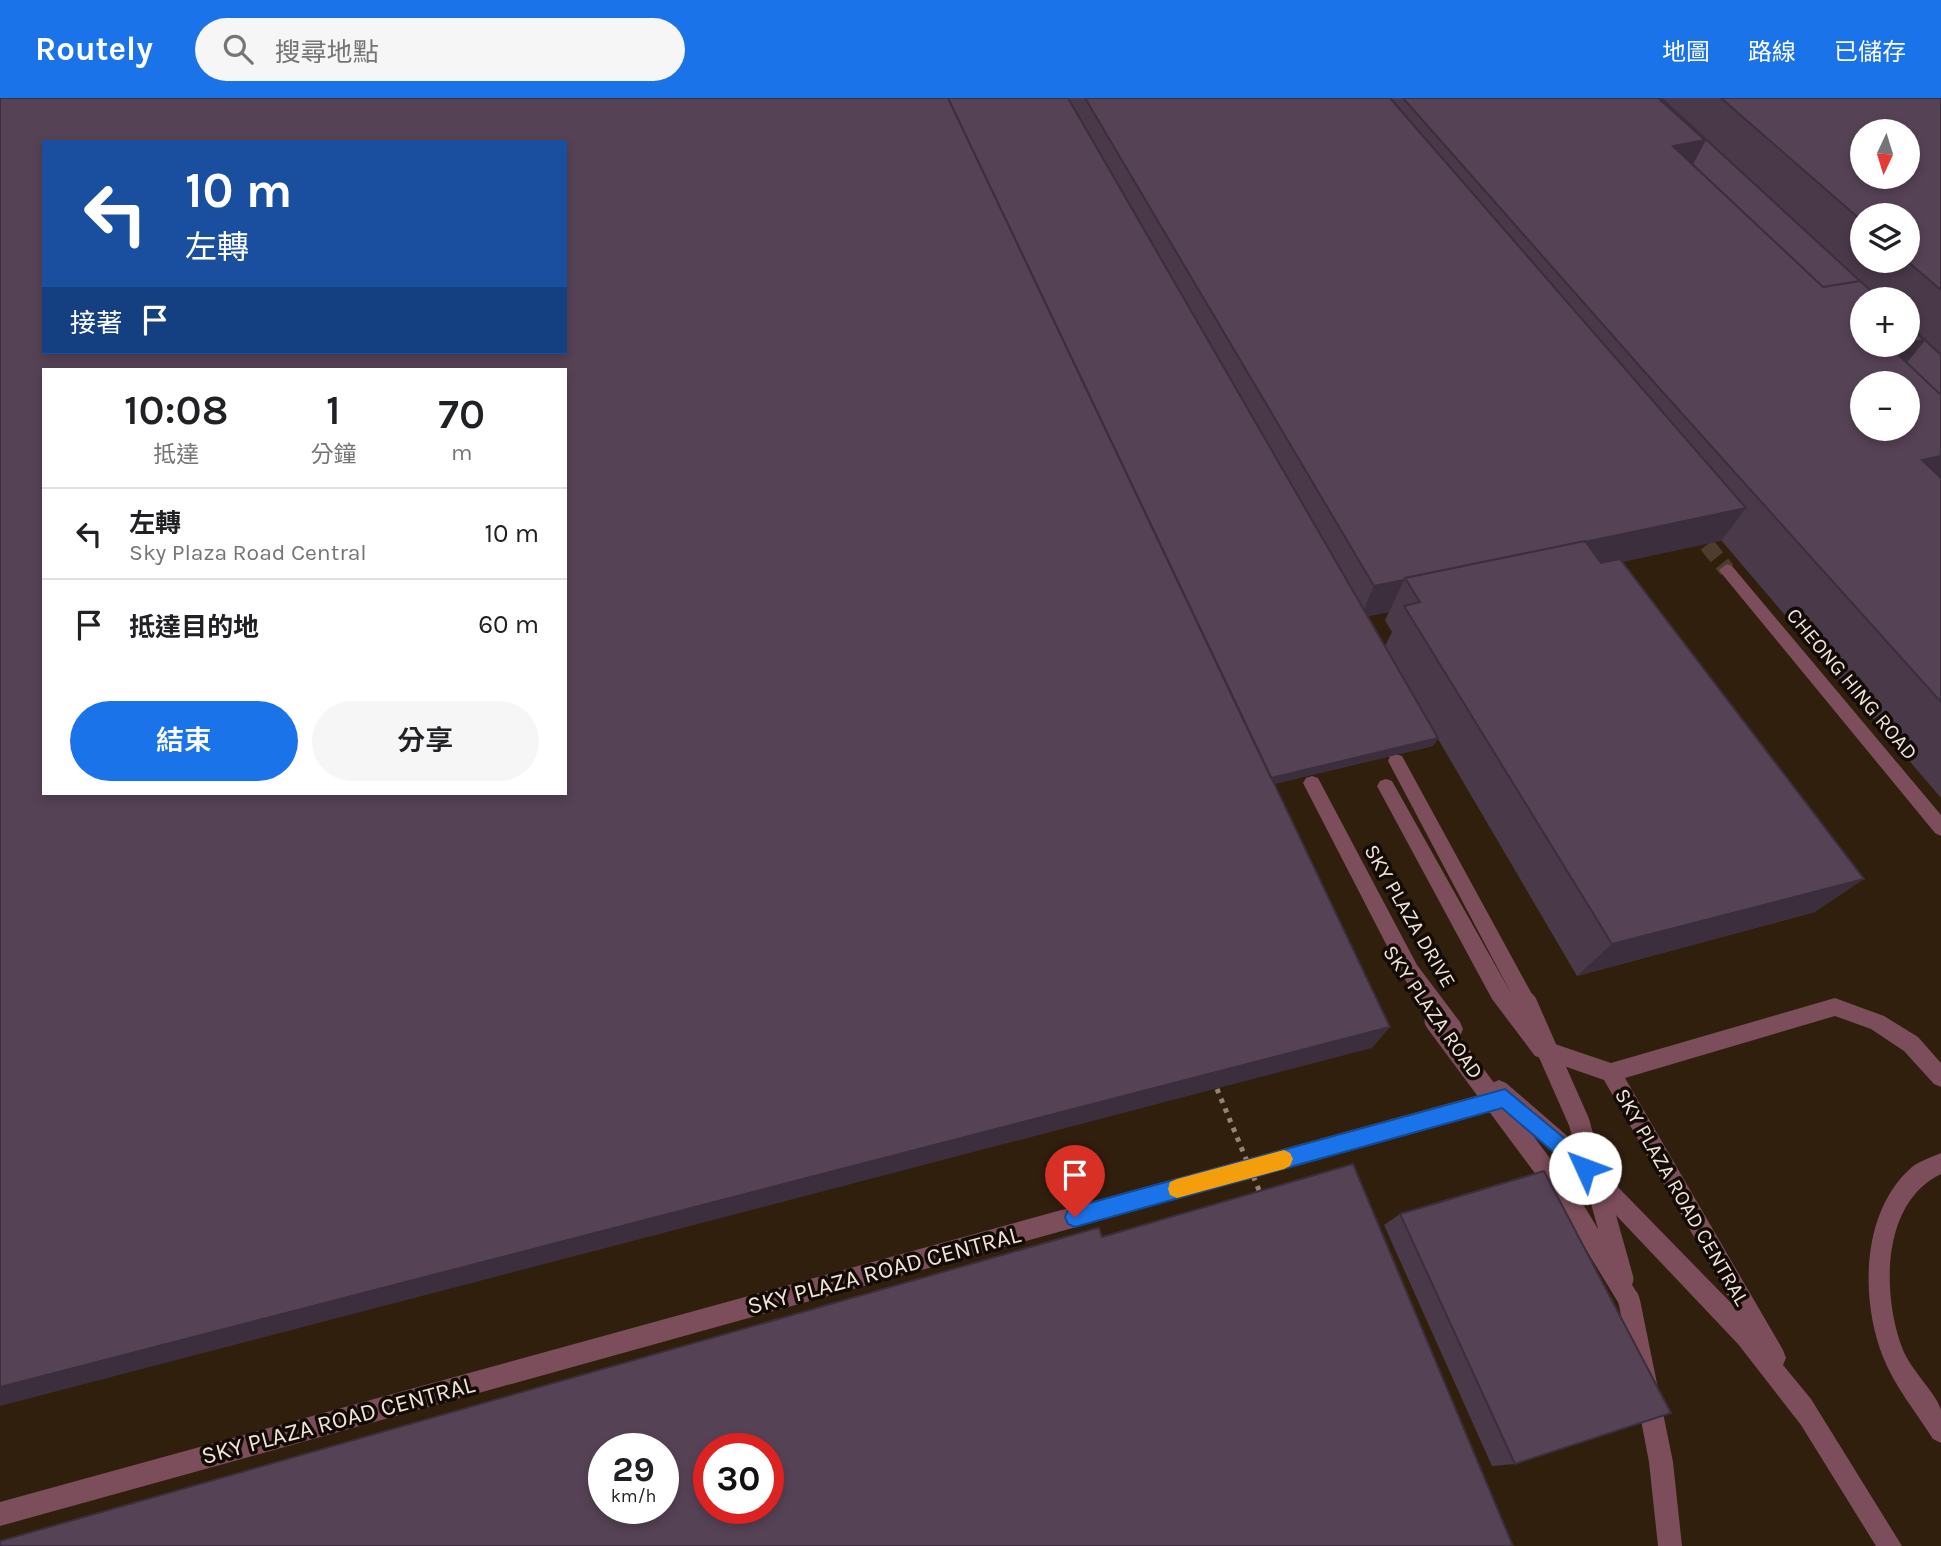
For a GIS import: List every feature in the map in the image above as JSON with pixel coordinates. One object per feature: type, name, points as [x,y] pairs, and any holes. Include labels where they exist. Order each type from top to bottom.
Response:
[{"type":"street","name":"CHEONG HING ROAD","points":[[1727,570],[1941,828]]},
{"type":"street","name":"SKY PLAZA ROAD","points":[[1396,761],[1526,1002],[1579,1122],[1629,1300],[1661,1462],[1670,1546]]},
{"type":"street","name":"SKY PLAZA ROAD","points":[[1306,784],[1362,904],[1402,971],[1435,1021],[1570,1203],[1629,1300]]},
{"type":"street","name":"SKY PLAZA DRIVE","points":[[1306,784],[1410,971],[1505,1098]]},
{"type":"street","points":[[1385,786],[1499,993],[1542,1049],[1611,1073]]},
{"type":"street","name":"SKY PLAZA ROAD CENTRAL","points":[[1891,1546],[1809,1417],[1611,1073],[1835,1007],[1877,1022],[1911,1044],[1941,1077]]},
{"type":"street","name":"SKY PLAZA ROAD CENTRAL","points":[[0,1514],[1505,1098],[1566,1148],[1625,1207],[1746,1336],[1809,1417]]},
{"type":"street","points":[[1941,1163],[1918,1175],[1894,1207],[1881,1254],[1880,1301],[1894,1353],[1941,1430]]},
{"type":"path","points":[[1217,1089],[1263,1201]]},
{"type":"building","points":[[0,98],[948,98],[1390,1027],[0,1387]]},
{"type":"building","points":[[948,98],[1068,98],[1438,738],[1271,778]]},
{"type":"building","points":[[1085,98],[1390,98],[1746,508],[1374,586]]},
{"type":"building","points":[[1403,98],[1658,98],[1705,140],[1673,146],[1823,287],[1860,281],[1867,287],[1850,287],[1850,357],[1901,357],[1916,371],[1850,371],[1850,441],[1920,441],[1920,375],[1941,395],[1941,456],[1922,460],[1941,478],[1941,702]]},
{"type":"building","points":[[1658,98],[1661,98],[1860,281],[1823,287],[1692,164],[1705,140]]},
{"type":"building","points":[[1721,98],[1941,98],[1941,290],[1920,272],[1920,203],[1850,203],[1850,211]]},
{"type":"building","points":[[1920,335],[1941,355],[1941,395],[1920,375],[1920,371],[1916,371],[1906,362],[1910,357],[1920,357],[1920,345],[1924,340]]},
{"type":"building","points":[[1585,541],[1601,563],[1620,559],[1864,879],[1612,944],[1404,606],[1420,602],[1405,578]]},
{"type":"building","points":[[1353,1164],[1513,1546],[0,1546],[0,1541],[1099,1228],[1102,1237]]},
{"type":"building","points":[[1544,1171],[1671,1413],[1515,1464],[1400,1214]]},
{"type":"tunnel","points":[[1692,526],[1727,570]]},
{"type":"slow traffic","points":[[1177,1189],[1284,1159]]},
{"type":"route","points":[[1075,1217],[1505,1098],[1566,1148],[1585,1168]]}]
